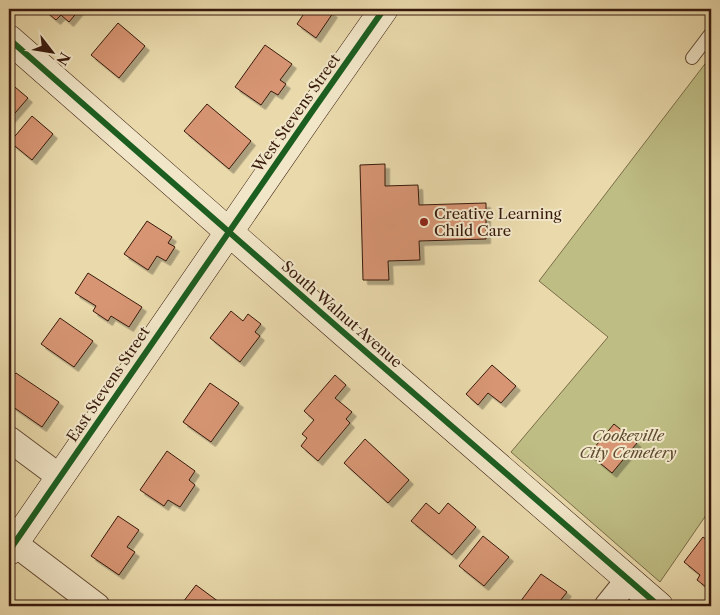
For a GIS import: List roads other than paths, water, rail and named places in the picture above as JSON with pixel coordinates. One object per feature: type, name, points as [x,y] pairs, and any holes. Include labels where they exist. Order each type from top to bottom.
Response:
[{"type":"street","name":"West Stevens Street","points":[[229,232],[384,9]]},
{"type":"street","name":"South Walnut Avenue","points":[[9,40],[659,606]]},
{"type":"street","name":"East Stevens Street","points":[[12,547],[229,232]]},
{"type":"street","points":[[9,440],[60,477]]},
{"type":"street","points":[[12,547],[97,606]]},
{"type":"street","points":[[607,606],[628,580]]},
{"type":"lane","points":[[692,58],[711,33]]},
{"type":"place","name":"Creative Learning Child Care","points":[[424,222]]},
{"type":"park label","name":"Cookeville City Cemetery","points":[[628,444]]}]
